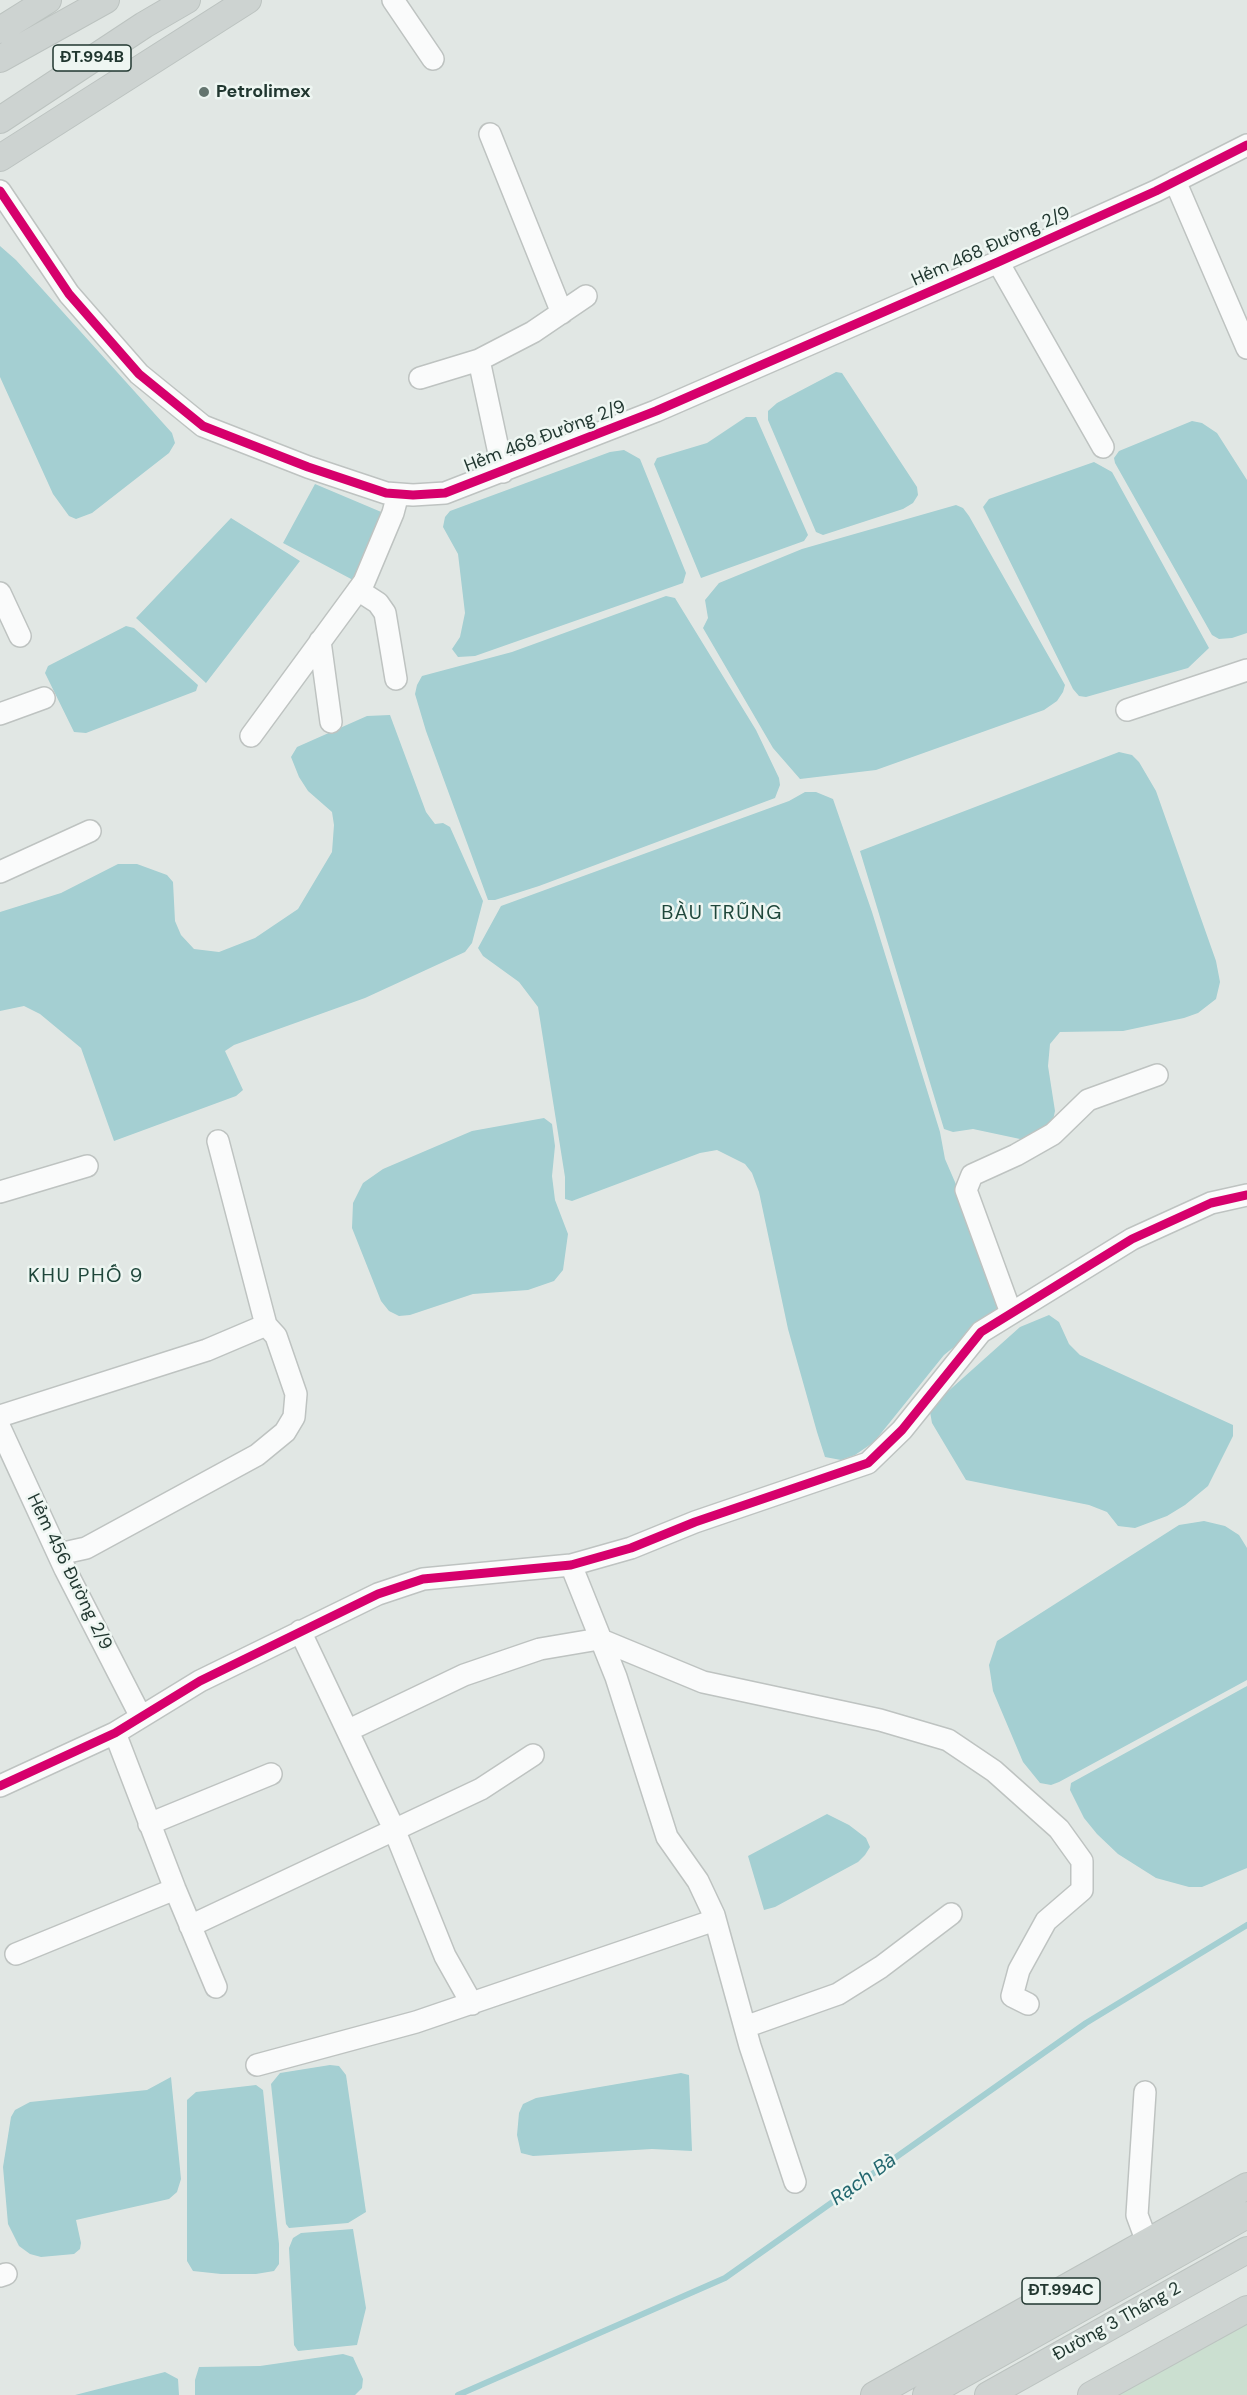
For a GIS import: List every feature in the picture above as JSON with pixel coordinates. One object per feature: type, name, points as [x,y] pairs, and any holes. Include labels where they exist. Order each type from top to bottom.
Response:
[{"type":"main road","points":[[0,30],[48,0]]},
{"type":"main road","name":"ĐT.994B","points":[[0,59],[105,0]]},
{"type":"main road","name":"ĐT.994B","points":[[0,120],[144,25],[188,0]]},
{"type":"main road","name":"ĐT.994B","points":[[0,158],[248,0]]},
{"type":"main road","name":"ĐT.994C","points":[[874,2395],[1247,2186]]},
{"type":"main road","name":"Đường 3 Tháng 2","points":[[926,2395],[1247,2215]]},
{"type":"main road","name":"Đường 3 Tháng 2","points":[[988,2395],[1247,2250]]},
{"type":"main road","points":[[1090,2395],[1247,2309]]},
{"type":"street","points":[[188,0],[208,25]]},
{"type":"street","points":[[393,0],[433,59]]},
{"type":"street","points":[[490,134],[562,313]]},
{"type":"street","name":"Hẻm 468 Đường 2/9","points":[[0,191],[69,294],[139,374],[202,426],[308,467],[386,493],[445,493],[656,411],[998,262],[1175,182],[1247,145]]},
{"type":"street","points":[[1175,182],[1247,348]]},
{"type":"street","points":[[998,262],[1103,447]]},
{"type":"street","points":[[420,378],[479,360],[533,332],[586,296]]},
{"type":"street","points":[[479,360],[503,472]]},
{"type":"street","points":[[250,736],[364,582],[393,513],[398,494]]},
{"type":"street","points":[[358,590],[378,603],[385,613],[396,679]]},
{"type":"street","points":[[0,593],[20,636]]},
{"type":"street","points":[[320,641],[331,722]]},
{"type":"street","points":[[1127,710],[1247,670]]},
{"type":"street","points":[[0,714],[44,698]]},
{"type":"street","points":[[0,872],[90,831]]},
{"type":"street","points":[[1011,1313],[966,1191],[972,1174],[1016,1155],[1053,1134],[1088,1100],[1157,1075]]},
{"type":"street","points":[[58,1554],[86,1548],[257,1455],[285,1432],[294,1417],[296,1394],[276,1335],[266,1325],[218,1140]]},
{"type":"street","points":[[0,1192],[87,1166]]},
{"type":"street","points":[[0,1786],[115,1732],[200,1681],[378,1594],[423,1579],[571,1565],[631,1548],[695,1522],[868,1464],[902,1430],[981,1332],[1131,1239],[1211,1203],[1247,1195]]},
{"type":"street","points":[[0,1416],[207,1350],[266,1325]]},
{"type":"street","name":"Hẻm 456 Đường 2/9","points":[[0,1428],[58,1554],[140,1715]]},
{"type":"street","points":[[571,1565],[615,1677],[668,1837],[698,1881],[716,1920],[745,2027],[795,2182]]},
{"type":"street","points":[[300,1631],[349,1730],[394,1829],[445,1956],[472,2004]]},
{"type":"street","points":[[349,1730],[464,1675],[540,1648],[599,1639],[703,1682],[880,1720],[948,1740],[994,1771],[1059,1829],[1082,1861],[1082,1890],[1046,1921],[1019,1970],[1012,1996],[1028,2004]]},
{"type":"street","points":[[115,1732],[175,1890],[216,1987]]},
{"type":"street","points":[[190,1926],[481,1789],[533,1755]]},
{"type":"street","points":[[150,1824],[271,1774]]},
{"type":"street","points":[[16,1954],[175,1890]]},
{"type":"street","points":[[745,2027],[838,1994],[881,1967],[951,1914]]},
{"type":"street","points":[[257,2065],[472,2004],[716,1920]]},
{"type":"street","points":[[1145,2092],[1137,2215],[1147,2242]]},
{"type":"green space","points":[[1247,2321],[1247,2395],[1115,2395]]},
{"type":"water","points":[[0,246],[16,260],[172,433],[175,443],[169,453],[92,513],[76,519],[69,516],[53,494],[0,377]]},
{"type":"water","points":[[836,372],[842,373],[917,487],[918,495],[913,503],[903,509],[823,535],[816,532],[768,420],[768,411],[777,403]]},
{"type":"water","points":[[746,417],[756,417],[808,535],[804,541],[701,578],[654,464],[657,458],[707,443]]},
{"type":"water","points":[[1192,421],[1202,423],[1217,433],[1247,480],[1247,633],[1232,638],[1219,639],[1212,635],[1114,458],[1119,451]]},
{"type":"water","points":[[624,450],[640,459],[686,573],[683,583],[475,656],[458,657],[452,649],[460,637],[465,613],[458,554],[443,527],[445,517],[450,511],[610,452]]},
{"type":"water","points":[[1094,462],[1112,472],[1209,648],[1188,668],[1086,697],[1079,696],[1073,689],[983,507],[989,499]]},
{"type":"water","points":[[315,484],[386,514],[353,580],[283,543]]},
{"type":"water","points":[[956,505],[963,508],[969,516],[1065,685],[1063,692],[1057,701],[1044,710],[876,770],[800,779],[773,748],[703,628],[708,618],[705,600],[719,583],[802,549]]},
{"type":"water","points":[[231,518],[300,561],[206,683],[136,618]]},
{"type":"water","points":[[666,596],[675,598],[756,730],[779,778],[780,785],[775,798],[539,886],[495,900],[488,900],[426,731],[415,694],[422,676],[512,652]]},
{"type":"water","points":[[126,626],[134,628],[198,685],[196,691],[86,733],[74,732],[45,673],[48,666]]},
{"type":"water","points":[[390,715],[426,812],[435,824],[443,823],[450,827],[483,901],[472,943],[465,952],[365,998],[234,1045],[225,1051],[243,1090],[236,1096],[114,1141],[81,1048],[40,1014],[24,1006],[0,1011],[0,912],[61,893],[118,864],[137,864],[167,875],[173,882],[175,921],[181,935],[194,949],[219,952],[255,938],[298,909],[332,852],[334,825],[332,812],[308,791],[299,777],[291,757],[297,747],[367,716]]},
{"type":"water","points":[[1119,752],[1132,755],[1139,762],[1156,791],[1216,961],[1220,982],[1216,999],[1198,1013],[1184,1018],[1123,1031],[1060,1032],[1050,1044],[1048,1066],[1055,1111],[1052,1125],[1030,1137],[1020,1139],[973,1129],[953,1132],[944,1129],[860,851]]},
{"type":"water","points":[[805,792],[816,792],[833,799],[872,912],[940,1132],[945,1159],[987,1256],[998,1307],[990,1318],[944,1355],[874,1442],[855,1455],[841,1460],[825,1457],[817,1432],[788,1329],[759,1192],[752,1173],[745,1164],[717,1150],[700,1153],[572,1201],[565,1199],[565,1177],[538,1007],[519,982],[483,956],[478,948],[501,906],[789,801]]},
{"type":"water","points":[[544,1118],[552,1124],[555,1146],[552,1176],[555,1200],[568,1234],[563,1270],[554,1281],[528,1290],[473,1294],[410,1315],[399,1316],[389,1311],[381,1301],[352,1228],[353,1203],[363,1183],[383,1169],[472,1131]]},
{"type":"water","points":[[1049,1315],[1059,1322],[1069,1344],[1080,1355],[1233,1425],[1233,1436],[1208,1486],[1185,1505],[1167,1516],[1135,1528],[1118,1526],[1107,1512],[1089,1505],[966,1480],[932,1423],[930,1412],[935,1403],[1020,1327]]},
{"type":"water","points":[[1204,1521],[1225,1526],[1239,1535],[1247,1548],[1247,1680],[1059,1782],[1051,1785],[1040,1783],[1023,1762],[993,1691],[989,1665],[997,1641],[1179,1525]]},
{"type":"water","points":[[1247,1686],[1247,1868],[1202,1887],[1189,1887],[1156,1878],[1118,1854],[1097,1834],[1084,1818],[1070,1790],[1071,1783]]},
{"type":"water","points":[[827,1814],[849,1825],[866,1838],[870,1847],[865,1855],[858,1862],[775,1907],[764,1910],[748,1856]]},
{"type":"water","points":[[330,2065],[339,2066],[346,2075],[366,2212],[348,2223],[289,2228],[286,2224],[271,2084],[280,2073]]},
{"type":"water","points":[[681,2073],[689,2075],[692,2151],[652,2149],[533,2156],[521,2153],[517,2135],[519,2113],[523,2104],[536,2098]]},
{"type":"water","points":[[171,2077],[181,2179],[177,2192],[169,2199],[76,2220],[81,2243],[80,2249],[74,2254],[41,2257],[30,2254],[19,2246],[8,2224],[3,2167],[11,2117],[15,2110],[30,2102],[147,2090]]},
{"type":"water","points":[[256,2085],[263,2090],[279,2244],[279,2264],[274,2271],[256,2274],[193,2271],[187,2261],[187,2100],[196,2092]]},
{"type":"water","points":[[353,2229],[366,2308],[357,2345],[298,2351],[294,2345],[289,2248],[293,2238],[301,2233]]},
{"type":"water","points":[[343,2354],[353,2357],[363,2379],[362,2388],[355,2395],[195,2395],[195,2380],[199,2367],[260,2366]]},
{"type":"water","points":[[165,2372],[178,2379],[179,2395],[75,2395]]},
{"type":"waterway","name":"Rạch Bà","points":[[458,2395],[725,2278],[1086,2023],[1247,1925]]},
{"type":"cycle path","points":[[0,191],[69,294],[139,374],[203,426],[308,467],[386,493],[413,495],[445,493],[656,411],[1156,191],[1247,145]]},
{"type":"cycle path","points":[[0,1786],[115,1733],[200,1681],[378,1594],[423,1579],[571,1565],[631,1548],[695,1522],[868,1463],[902,1430],[981,1332],[1132,1239],[1211,1203],[1247,1195]]},
{"type":"place","name":"Petrolimex","points":[[204,92]]},
{"type":"district","name":"BÀU TRŨNG","points":[[722,914]]},
{"type":"district","name":"KHU PHỐ 9","points":[[86,1277]]}]
